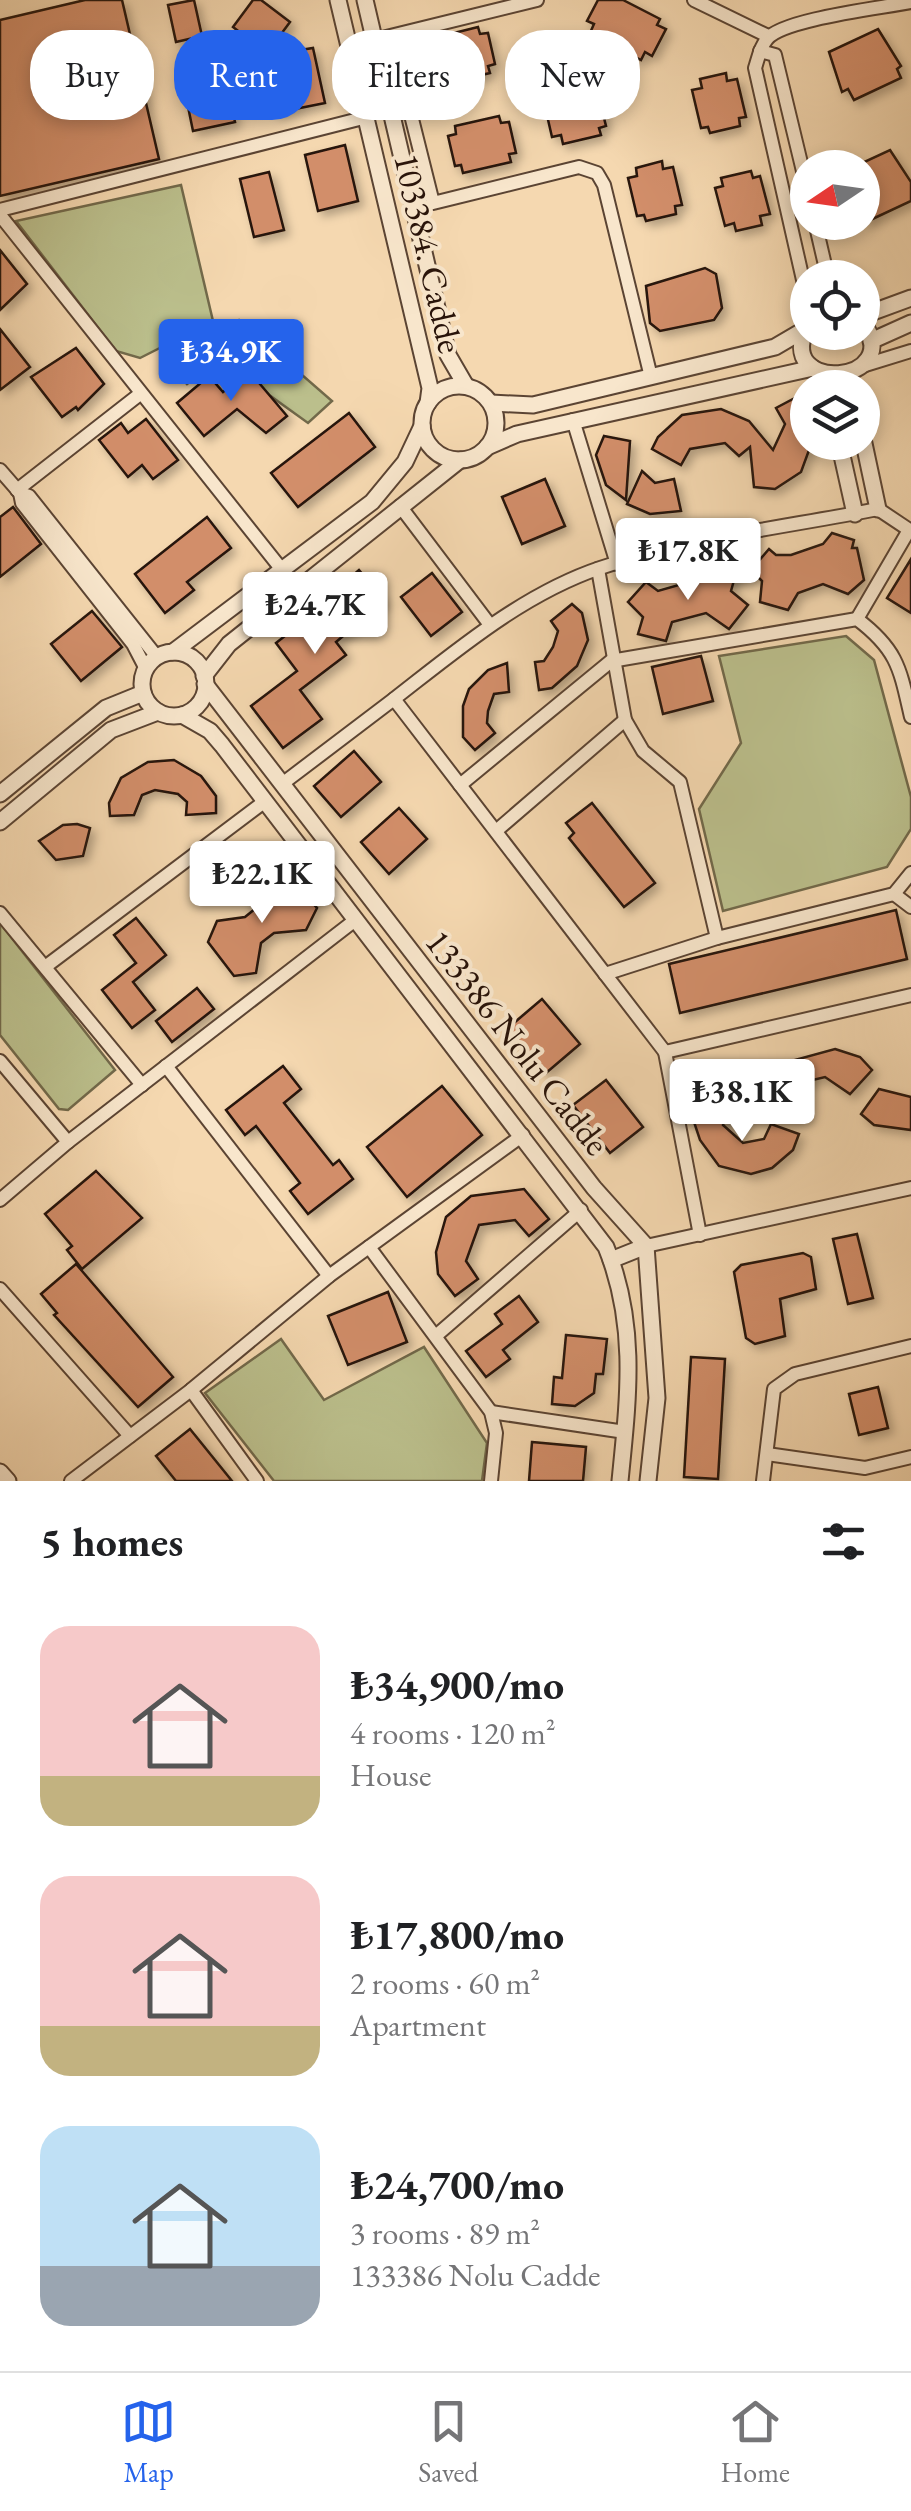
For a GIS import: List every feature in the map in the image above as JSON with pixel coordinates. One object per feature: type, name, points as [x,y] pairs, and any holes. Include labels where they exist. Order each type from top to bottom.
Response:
[{"type":"street","name":"103384. Cadde","points":[[338,0],[345,30]]},
{"type":"street","points":[[365,0],[372,30]]},
{"type":"street","points":[[415,30],[537,0]]},
{"type":"street","points":[[694,0],[768,36]]},
{"type":"street","points":[[798,260],[755,68],[760,50],[768,36],[791,26],[875,5],[911,2]]},
{"type":"street","points":[[760,50],[775,54],[798,150]]},
{"type":"street","points":[[298,590],[0,212],[359,120]]},
{"type":"street","name":"103384. Cadde","points":[[367,120],[430,388],[428,403]]},
{"type":"street","points":[[393,120],[448,355],[466,386],[491,403],[533,405],[774,347],[790,337]]},
{"type":"street","points":[[412,120],[433,202],[579,167],[596,173],[604,185],[651,376]]},
{"type":"street","points":[[880,311],[911,298]]},
{"type":"street","points":[[880,337],[911,323]]},
{"type":"street","points":[[869,370],[911,352]]},
{"type":"street","points":[[0,822],[111,730],[158,712],[182,715],[196,707],[205,680],[229,644],[460,460],[517,434],[572,420],[790,382]]},
{"type":"street","points":[[0,794],[106,708],[143,693],[159,659],[384,490],[405,462],[428,403],[438,392],[466,386]]},
{"type":"street","points":[[18,492],[140,394]]},
{"type":"street","points":[[487,447],[494,433],[491,403]]},
{"type":"street","points":[[572,420],[617,564]]},
{"type":"street","points":[[422,426],[434,450],[460,460]]},
{"type":"street","points":[[843,460],[855,514]]},
{"type":"street","points":[[867,460],[878,510]]},
{"type":"street","points":[[0,470],[18,492],[29,496],[159,659],[196,662],[205,680]]},
{"type":"street","points":[[400,506],[490,625]]},
{"type":"street","points":[[282,784],[490,625],[598,569],[878,510],[910,530],[857,619]]},
{"type":"street","points":[[598,569],[611,660],[625,720],[644,751],[680,782],[717,938]]},
{"type":"street","points":[[460,784],[611,660],[857,619],[889,645],[900,667],[911,717]]},
{"type":"street","name":"133386 Nolu Cadde","points":[[205,680],[594,1188],[646,1246]]},
{"type":"street","points":[[143,693],[158,712]]},
{"type":"street","points":[[394,699],[665,1052],[700,1235]]},
{"type":"street","name":"133386 Nolu Cadde","points":[[182,715],[210,731],[581,1210],[611,1260],[629,1336],[620,1481]]},
{"type":"street","points":[[496,832],[625,720]]},
{"type":"street","points":[[45,968],[264,802]]},
{"type":"street","points":[[605,974],[717,938],[894,894],[911,873]]},
{"type":"street","points":[[894,894],[911,908]]},
{"type":"street","points":[[0,912],[142,1085]]},
{"type":"street","points":[[0,1200],[68,1142],[354,920]]},
{"type":"street","points":[[665,1052],[911,995]]},
{"type":"street","points":[[0,1061],[68,1142]]},
{"type":"street","points":[[166,1066],[328,1276]]},
{"type":"street","points":[[70,1481],[191,1390],[328,1276],[523,1135]]},
{"type":"street","points":[[611,1260],[646,1246],[911,1188]]},
{"type":"street","points":[[438,1334],[581,1210]]},
{"type":"street","points":[[646,1246],[657,1398],[648,1481]]},
{"type":"street","points":[[369,1247],[438,1334],[491,1412],[496,1433],[491,1481]]},
{"type":"street","points":[[0,1289],[130,1436]]},
{"type":"street","points":[[764,1481],[774,1389],[794,1374],[911,1346]]},
{"type":"street","points":[[191,1390],[254,1480]]},
{"type":"street","points":[[491,1412],[625,1432]]},
{"type":"street","points":[[766,1454],[874,1466],[911,1457]]},
{"type":"street","points":[[872,1481],[874,1466]]},
{"type":"street","points":[[0,1472],[8,1481]]},
{"type":"green space","points":[[181,185],[213,321],[140,358],[116,351],[16,221]]},
{"type":"green space","points":[[239,320],[332,401],[308,423],[240,374],[224,385],[209,367],[187,384],[163,358]]},
{"type":"green space","points":[[846,636],[874,660],[911,797],[911,829],[887,867],[723,911],[699,809],[741,743],[719,656]]},
{"type":"green space","points":[[0,923],[115,1070],[68,1110],[59,1109],[0,1035]]},
{"type":"green space","points":[[281,1339],[324,1400],[424,1347],[487,1443],[482,1481],[274,1481],[205,1393]]},
{"type":"building","points":[[85,0],[122,0],[129,30],[30,30],[30,120],[150,120],[159,159],[0,196],[0,20]]},
{"type":"building","points":[[194,0],[201,30],[174,33],[168,5]]},
{"type":"building","points":[[253,0],[261,0],[290,22],[284,30],[233,27]]},
{"type":"building","points":[[598,0],[623,0],[660,19],[657,25],[666,29],[652,56],[645,52],[641,60],[640,30],[591,30],[594,24],[587,21]]},
{"type":"building","points":[[878,29],[901,66],[897,69],[901,78],[854,100],[848,89],[842,92],[829,52]]},
{"type":"building","points":[[488,33],[495,64],[488,66],[490,73],[485,74]]},
{"type":"building","points":[[312,48],[325,103],[312,106]]},
{"type":"building","points":[[726,73],[727,81],[737,79],[746,117],[739,118],[740,126],[710,133],[708,127],[701,128],[692,90],[702,88],[700,79]]},
{"type":"building","points":[[499,116],[501,123],[509,122],[516,153],[509,154],[511,162],[463,173],[461,165],[455,166],[448,136],[456,134],[455,126]]},
{"type":"building","points":[[191,120],[235,120],[235,122],[193,131]]},
{"type":"building","points":[[548,120],[604,120],[606,126],[599,128],[601,135],[563,144],[561,135],[552,137]]},
{"type":"building","points":[[345,145],[358,201],[318,211],[305,155]]},
{"type":"building","points":[[890,150],[911,182],[911,201],[880,215],[880,155]]},
{"type":"building","points":[[662,161],[663,169],[673,167],[682,205],[675,206],[676,214],[646,221],[644,215],[637,216],[628,178],[637,176],[636,168]]},
{"type":"building","points":[[751,171],[753,178],[760,176],[770,214],[760,216],[762,225],[736,231],[734,223],[725,226],[715,188],[723,186],[721,178]]},
{"type":"building","points":[[269,172],[284,230],[254,237],[240,179]]},
{"type":"building","points":[[0,250],[27,284],[0,310]]},
{"type":"building","points":[[705,268],[716,274],[722,308],[714,320],[660,331],[650,323],[646,286]]},
{"type":"building","points":[[0,329],[30,367],[0,390]]},
{"type":"building","points":[[76,348],[104,384],[78,410],[76,407],[62,417],[31,377]]},
{"type":"building","points":[[249,371],[287,416],[266,433],[237,409],[204,436],[177,403],[209,376],[223,392]]},
{"type":"building","points":[[790,401],[790,460],[805,460],[801,472],[775,489],[754,487],[750,447],[739,456],[725,443],[690,449],[681,465],[652,449],[658,437],[682,415],[721,409],[749,421],[773,450],[785,424],[776,408]]},
{"type":"building","points":[[349,413],[375,447],[298,507],[271,473]]},
{"type":"building","points":[[146,419],[178,460],[153,479],[142,465],[128,477],[99,440],[121,423],[128,433]]},
{"type":"building","points":[[604,436],[630,441],[626,500],[606,485],[596,455]]},
{"type":"building","points":[[642,471],[655,483],[674,479],[681,511],[650,514],[627,504]]},
{"type":"building","points":[[545,479],[565,526],[522,544],[502,497]]},
{"type":"building","points":[[13,507],[41,544],[0,577],[0,517]]},
{"type":"building","points":[[207,517],[231,548],[187,582],[194,590],[165,613],[135,574]]},
{"type":"building","points":[[832,533],[854,540],[852,548],[857,548],[864,580],[848,594],[823,584],[798,593],[788,610],[760,602],[762,581],[751,570],[769,549],[776,555],[791,555],[823,544]]},
{"type":"building","points":[[911,559],[911,613],[887,598]]},
{"type":"building","points":[[707,564],[736,573],[731,591],[748,605],[729,629],[706,613],[672,622],[666,641],[638,634],[643,617],[628,602],[646,582],[658,591],[700,579]]},
{"type":"building","points":[[359,570],[385,601],[336,642],[346,655],[300,690],[322,719],[283,748],[251,706],[297,671],[276,643],[323,606],[320,603]]},
{"type":"building","points":[[432,573],[462,612],[431,636],[401,597]]},
{"type":"building","points":[[572,604],[582,613],[588,640],[577,666],[552,688],[539,690],[535,662],[544,661],[553,647],[558,631],[551,621]]},
{"type":"building","points":[[92,611],[122,647],[81,681],[51,644]]},
{"type":"building","points":[[701,656],[713,701],[663,714],[652,667]]},
{"type":"building","points":[[507,663],[509,692],[494,694],[488,711],[487,723],[495,733],[475,750],[463,737],[463,706],[469,689],[488,670]]},
{"type":"building","points":[[354,751],[381,782],[341,817],[314,786]]},
{"type":"building","points":[[174,760],[201,776],[216,796],[216,813],[186,815],[187,802],[178,794],[155,790],[142,795],[134,815],[110,816],[109,803],[121,778],[148,762]]},
{"type":"building","points":[[592,803],[655,883],[624,907],[569,838],[574,833],[566,823]]},
{"type":"building","points":[[399,808],[427,839],[389,874],[361,842]]},
{"type":"building","points":[[63,825],[90,828],[83,856],[56,860],[39,841]]},
{"type":"building","points":[[290,877],[317,908],[306,930],[274,933],[261,943],[256,973],[234,976],[208,942],[217,921],[245,917],[261,904],[269,880]]},
{"type":"building","points":[[896,910],[907,959],[680,1013],[669,964]]},
{"type":"building","points":[[136,918],[166,955],[133,982],[155,1010],[132,1028],[102,990],[136,963],[114,935]]},
{"type":"building","points":[[197,988],[214,1009],[172,1042],[156,1021]]},
{"type":"building","points":[[542,999],[580,1044],[546,1073],[508,1028]]},
{"type":"building","points":[[835,1049],[860,1057],[872,1070],[850,1094],[825,1077],[804,1082],[799,1104],[774,1095],[776,1078],[791,1061]]},
{"type":"building","points":[[283,1066],[301,1089],[284,1103],[333,1165],[339,1160],[353,1179],[308,1214],[290,1191],[300,1183],[256,1126],[245,1135],[226,1110]]},
{"type":"building","points":[[606,1080],[643,1127],[610,1153],[573,1105]]},
{"type":"building","points":[[442,1086],[482,1135],[407,1197],[367,1147]]},
{"type":"building","points":[[879,1089],[911,1097],[911,1130],[874,1125],[861,1114]]},
{"type":"building","points":[[697,1103],[725,1116],[723,1125],[743,1143],[764,1139],[771,1124],[799,1134],[793,1150],[772,1168],[751,1174],[719,1166],[700,1140],[693,1119]]},
{"type":"building","points":[[96,1171],[142,1218],[82,1269],[67,1250],[72,1246],[45,1214]]},
{"type":"building","points":[[524,1189],[549,1219],[529,1236],[515,1220],[479,1225],[466,1261],[478,1279],[455,1296],[438,1274],[436,1252],[446,1217],[471,1196]]},
{"type":"building","points":[[857,1234],[873,1298],[848,1304],[833,1239]]},
{"type":"building","points":[[803,1253],[811,1257],[816,1289],[780,1299],[785,1336],[755,1344],[746,1338],[734,1272],[741,1265]]},
{"type":"building","points":[[76,1264],[173,1377],[138,1407],[54,1315],[57,1313],[41,1294]]},
{"type":"building","points":[[388,1292],[407,1342],[348,1365],[328,1316]]},
{"type":"building","points":[[519,1296],[538,1322],[503,1350],[510,1359],[486,1377],[466,1351],[502,1324],[495,1314]]},
{"type":"building","points":[[566,1335],[607,1339],[603,1374],[596,1374],[594,1393],[575,1406],[552,1404],[554,1377],[562,1378]]},
{"type":"building","points":[[691,1357],[725,1359],[718,1479],[684,1477]]},
{"type":"building","points":[[878,1387],[888,1428],[859,1435],[849,1394]]},
{"type":"building","points":[[190,1429],[232,1481],[176,1481],[156,1456]]},
{"type":"building","points":[[532,1442],[586,1447],[583,1481],[529,1481]]}]
